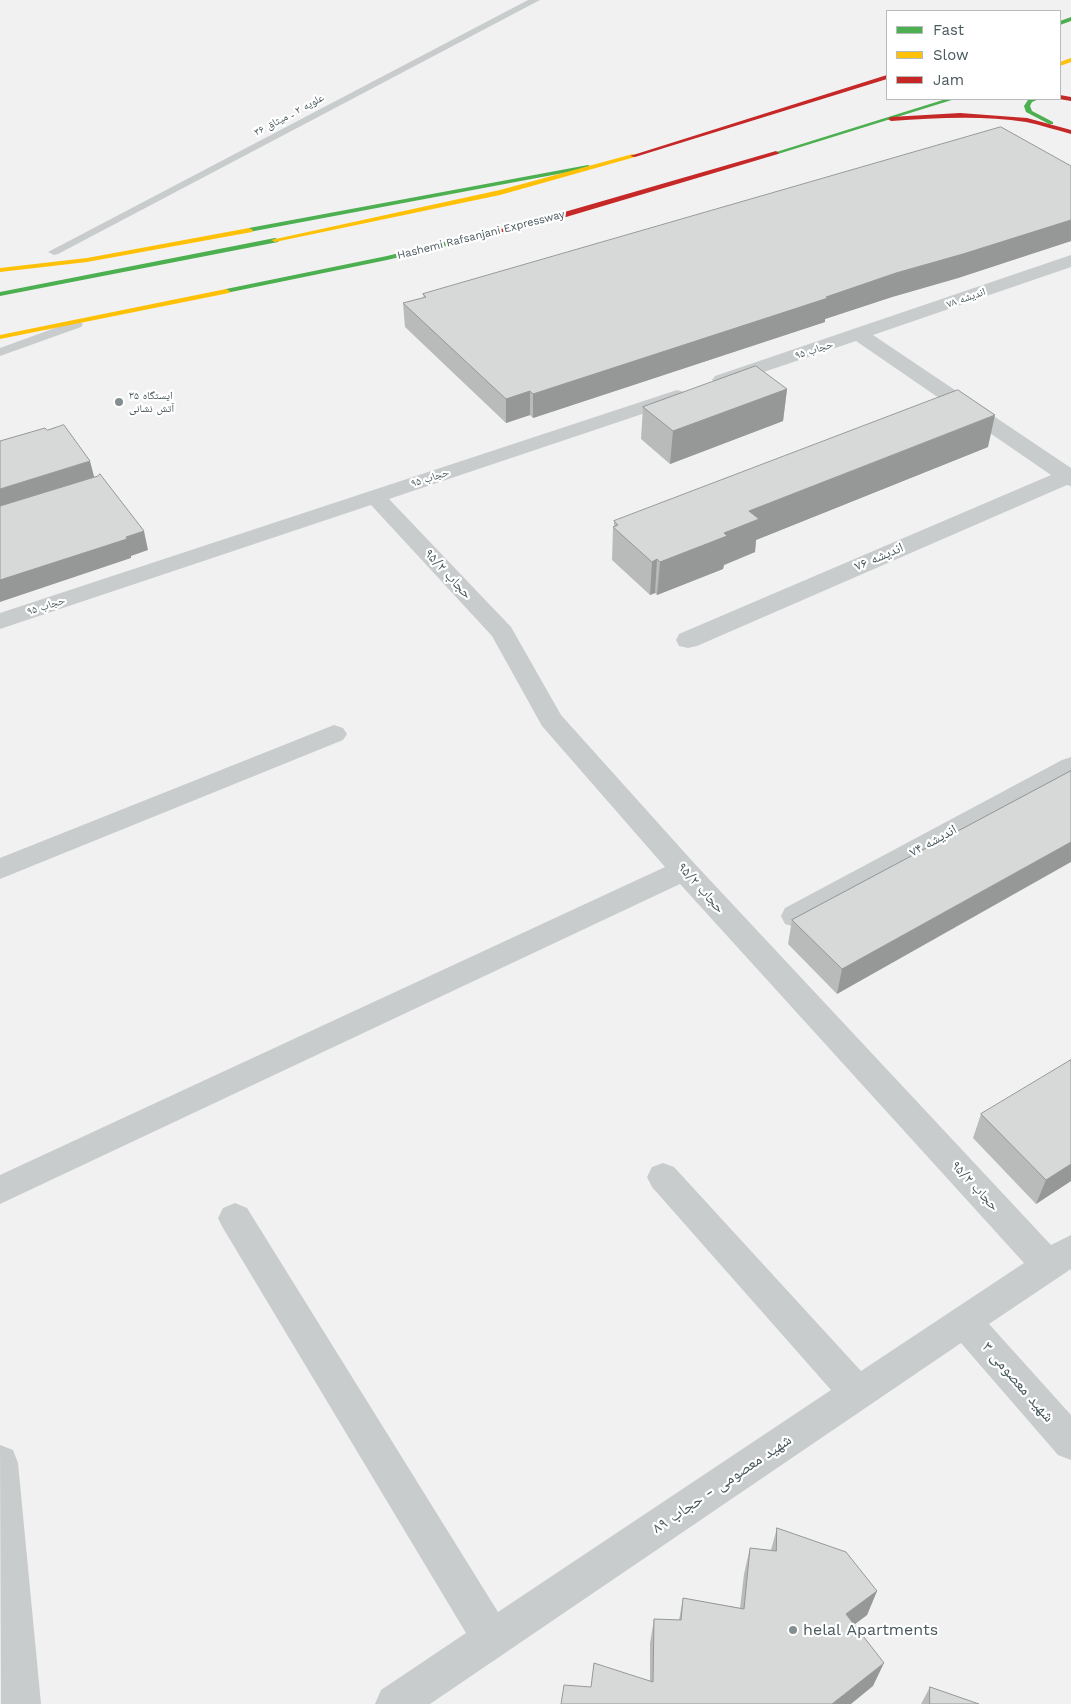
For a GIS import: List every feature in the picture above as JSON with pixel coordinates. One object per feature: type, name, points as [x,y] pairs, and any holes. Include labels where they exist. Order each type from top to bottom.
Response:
[{"type":"main road","points":[[0,294],[361,223],[530,185],[614,162],[886,77]]},
{"type":"main road","name":"Hashemi Rafsanjani Expressway","points":[[0,337],[387,258],[563,215],[949,100]]},
{"type":"main road","points":[[1033,100],[1027,106],[1029,112],[1071,132]]},
{"type":"main road","points":[[890,119],[950,114],[983,115],[1056,125]]},
{"type":"main road","points":[[0,270],[87,260],[614,162]]},
{"type":"street","name":"اندیشه ۷۸","points":[[860,334],[1071,261]]},
{"type":"street","name":"حجاب ۹۵","points":[[0,621],[860,334]]},
{"type":"street","points":[[860,334],[1070,477]]},
{"type":"street","name":"اندیشه ۷۶","points":[[688,640],[1070,477]]},
{"type":"street","name":"حجاب ۹۵/۲","points":[[374,496],[502,632],[551,720],[684,870],[1060,1257]]},
{"type":"street","points":[[0,869],[334,734]]},
{"type":"street","name":"اندیشه ۷۴","points":[[795,916],[1071,766]]},
{"type":"street","points":[[0,1190],[684,870]]},
{"type":"street","points":[[663,1177],[857,1393]]},
{"type":"street","points":[[235,1218],[492,1639]]},
{"type":"street","name":"شهید معصومی - حجاب ۸۹","points":[[395,1704],[1060,1257]]},
{"type":"street","name":"شهید معصومی ۳","points":[[964,1321],[1071,1442]]},
{"type":"street","points":[[0,1463],[21,1704]]},
{"type":"lane","name":"علویه ۲ ـ میثاق ۳۶","points":[[54,252],[535,0]]},
{"type":"lane","points":[[0,352],[90,320]]},
{"type":"building","points":[[1001,127],[1071,166],[1071,220],[896,273],[826,297],[828,298],[533,394],[530,391],[506,399],[403,303],[426,297],[423,294]]},
{"type":"building","points":[[756,366],[787,389],[673,431],[643,407]]},
{"type":"building","points":[[958,390],[995,415],[749,511],[759,519],[724,533],[727,536],[660,562],[657,559],[652,562],[613,527],[618,525],[614,521]]},
{"type":"building","points":[[64,425],[90,461],[0,489],[0,441],[45,428],[47,430]]},
{"type":"building","points":[[100,474],[144,531],[126,537],[127,539],[0,580],[0,506]]},
{"type":"building","points":[[1071,771],[1071,842],[842,969],[792,920]]},
{"type":"building","points":[[1071,1060],[1071,1164],[1046,1180],[981,1114]]},
{"type":"building","name":"helal Apartments","points":[[777,1528],[846,1552],[877,1591],[846,1614],[884,1663],[832,1704],[561,1704],[564,1685],[591,1687],[594,1663],[653,1682],[654,1619],[681,1620],[683,1598],[744,1609],[750,1548],[776,1551]]},
{"type":"building","points":[[930,1687],[979,1704],[930,1704]]},
{"type":"traffic: fast","points":[[1061,23],[1071,19]]},
{"type":"traffic: fast","points":[[776,153],[949,100]]},
{"type":"traffic: fast","points":[[1033,100],[1027,106],[1029,112],[1051,123]]},
{"type":"traffic: fast","points":[[249,230],[588,167]]},
{"type":"traffic: fast","points":[[226,291],[387,258],[486,234]]},
{"type":"traffic: fast","points":[[0,294],[275,240]]},
{"type":"traffic: slow","points":[[1061,64],[1071,60]]},
{"type":"traffic: slow","points":[[275,240],[500,193],[633,156]]},
{"type":"traffic: slow","points":[[0,270],[87,260],[249,230]]},
{"type":"traffic: slow","points":[[0,337],[226,291]]},
{"type":"traffic: jam","points":[[633,156],[886,77]]},
{"type":"traffic: jam","points":[[1061,97],[1071,99]]},
{"type":"traffic: jam","points":[[891,119],[960,115],[1004,117],[1027,120],[1071,132]]},
{"type":"traffic: jam","points":[[486,234],[563,215],[776,153]]},
{"type":"place","name":"ایستگاه ۳۵ آتش نشانی","points":[[119,402]]},
{"type":"place","name":"helal Apartments","points":[[793,1630]]}]
